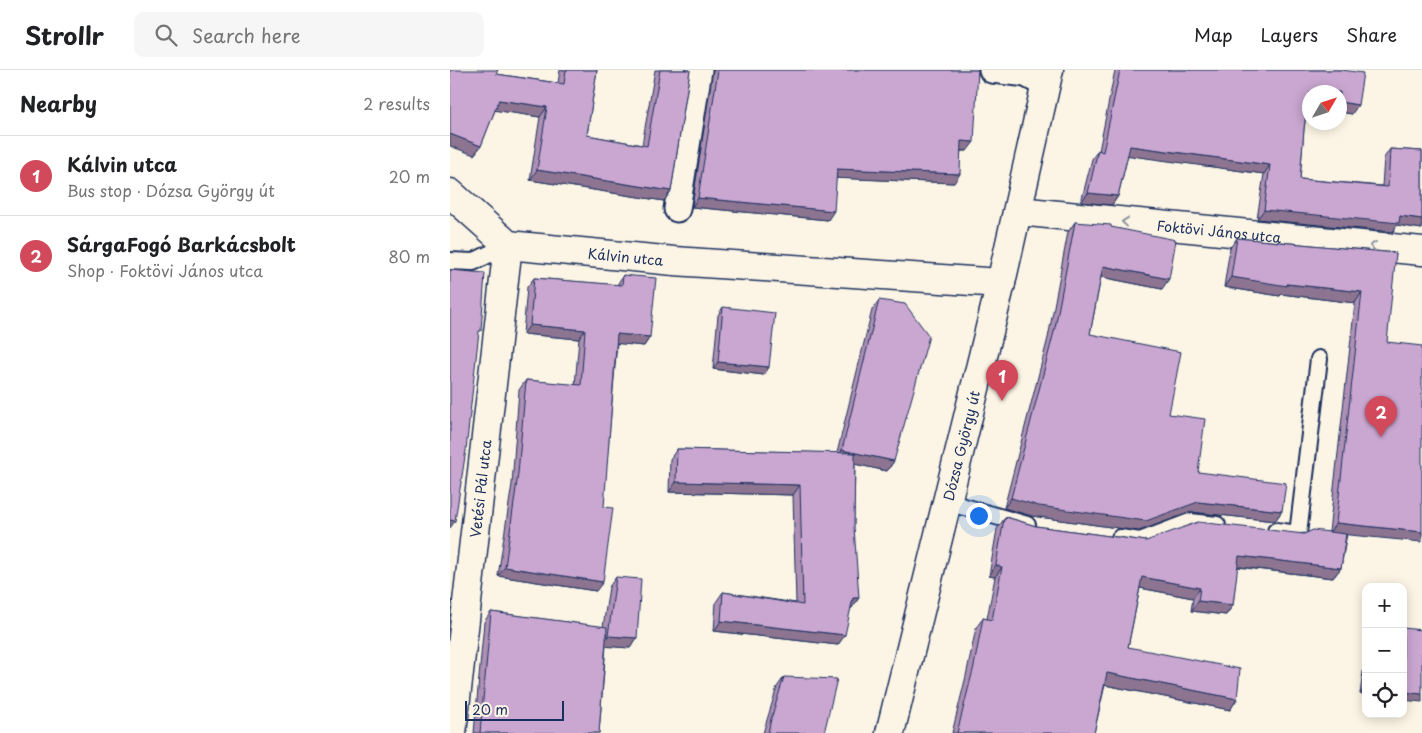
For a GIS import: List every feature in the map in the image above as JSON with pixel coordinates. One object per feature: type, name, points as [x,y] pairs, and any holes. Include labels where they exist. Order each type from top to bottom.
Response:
[{"type":"street","points":[[677,208],[699,70]]},
{"type":"street","points":[[992,70],[1048,78]]},
{"type":"street","name":"Dózsa György út","points":[[890,733],[1001,283],[1048,78]]},
{"type":"street","points":[[450,193],[508,244]]},
{"type":"street","name":"Foktövi János utca","points":[[1018,211],[1422,251]]},
{"type":"street","name":"Kálvin utca","points":[[508,244],[674,261],[1001,283]]},
{"type":"street","name":"Vetési Pál utca","points":[[452,733],[508,244]]},
{"type":"lane","points":[[450,261],[472,262],[508,244]]},
{"type":"lane","points":[[1258,530],[1298,534],[1319,359]]},
{"type":"lane","points":[[947,502],[1039,527]]},
{"type":"lane","points":[[1104,536],[1140,541],[1190,522],[1229,526]]},
{"type":"building","points":[[450,70],[498,70],[496,74],[564,84],[566,70],[597,70],[587,135],[647,146],[660,70],[690,70],[671,191],[537,170],[547,107],[499,100],[481,146],[450,134]]},
{"type":"building","points":[[718,70],[978,70],[974,142],[961,141],[960,174],[837,169],[834,211],[698,198]]},
{"type":"building","points":[[1120,70],[1342,70],[1363,73],[1358,105],[1347,103],[1347,85],[1302,85],[1302,130],[1304,130],[1300,179],[1388,187],[1390,149],[1422,151],[1422,219],[1400,216],[1399,223],[1264,210],[1270,165],[1130,146],[1118,196],[1088,193],[1098,150],[1103,152]]},
{"type":"building","points":[[1075,222],[1111,225],[1111,227],[1176,240],[1169,279],[1103,266],[1090,334],[1181,352],[1169,414],[1205,419],[1198,472],[1286,483],[1282,511],[1198,502],[1146,521],[1039,506],[1011,498],[1055,328]]},
{"type":"building","points":[[1237,238],[1396,253],[1387,342],[1422,346],[1422,532],[1336,523],[1362,292],[1287,284],[1287,286],[1231,277]]},
{"type":"building","points":[[450,270],[485,273],[481,331],[479,331],[466,450],[455,521],[450,520]]},
{"type":"building","points":[[623,275],[656,278],[650,337],[617,334],[604,507],[613,508],[603,582],[505,567],[518,474],[526,380],[581,385],[585,330],[530,325],[534,278],[622,285]]},
{"type":"building","points":[[879,300],[905,304],[929,336],[894,461],[842,450]]},
{"type":"building","points":[[723,307],[775,313],[769,367],[718,362]]},
{"type":"building","points":[[677,449],[855,453],[854,527],[859,598],[853,598],[845,635],[721,621],[723,592],[803,605],[800,485],[676,482]]},
{"type":"building","points":[[1006,517],[1036,526],[1146,541],[1198,522],[1304,534],[1313,530],[1346,534],[1341,568],[1239,556],[1233,605],[1198,601],[1200,588],[1142,577],[1128,647],[1240,669],[1237,699],[1107,673],[1094,733],[957,733],[974,666],[983,618],[992,620],[1002,567],[996,565],[1004,519]]},
{"type":"building","points":[[616,577],[641,579],[637,638],[608,636]]},
{"type":"building","points":[[491,612],[607,627],[599,733],[480,733]]},
{"type":"building","points":[[1407,628],[1422,630],[1422,694],[1407,692]]},
{"type":"building","points":[[784,677],[837,679],[824,733],[768,733]]},
{"type":"place","name":"Kálvin utca","points":[[1002,401]]},
{"type":"place","name":"SárgaFogó Barkácsbolt","points":[[1381,437]]}]
